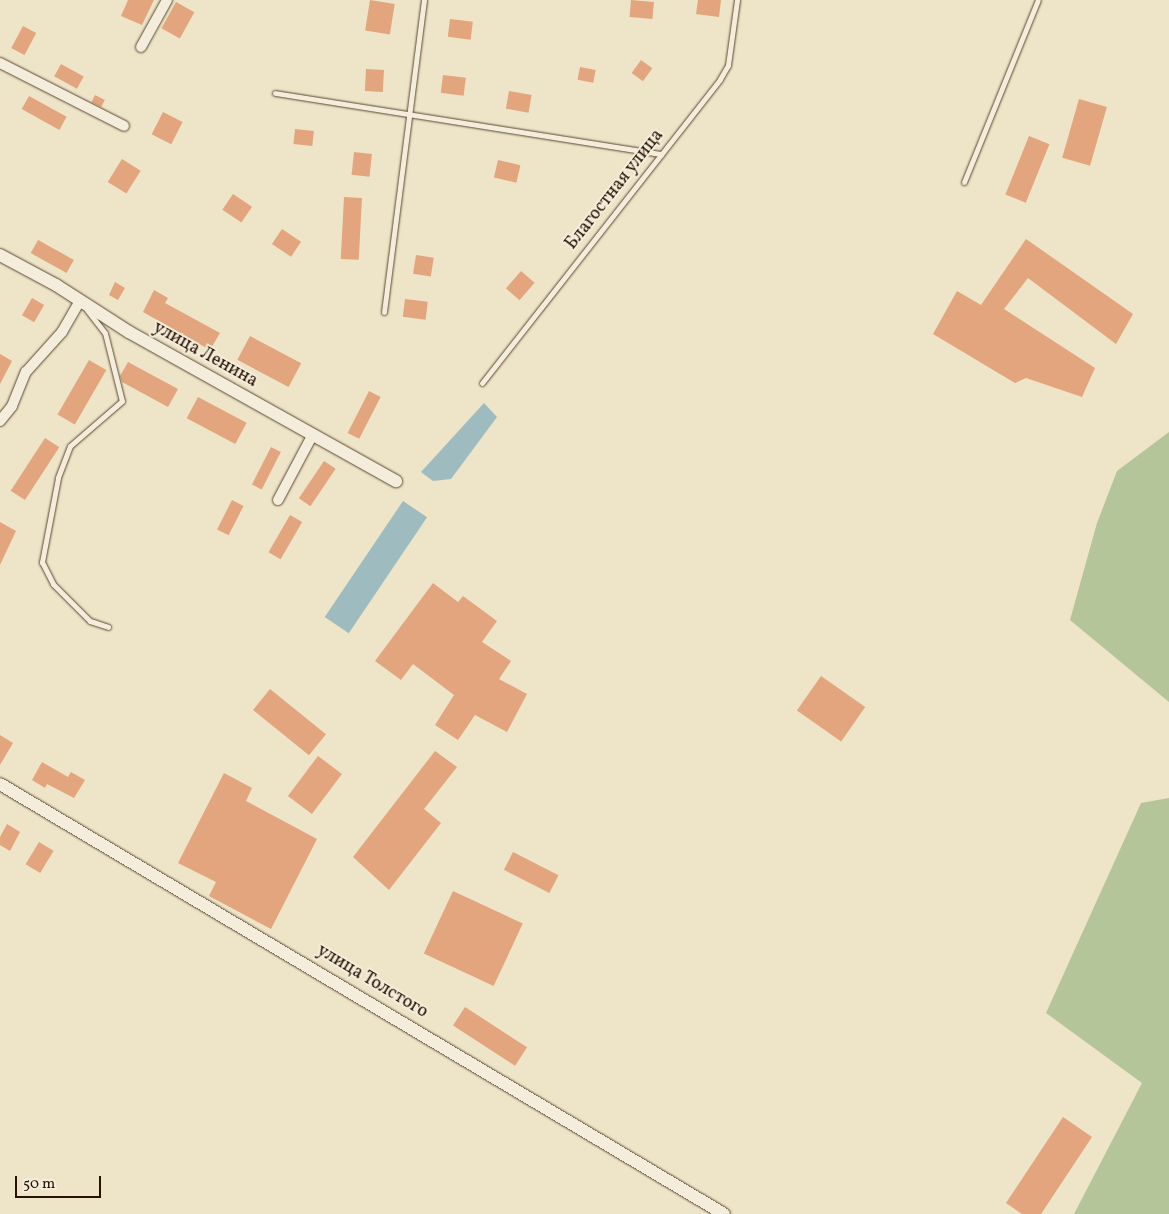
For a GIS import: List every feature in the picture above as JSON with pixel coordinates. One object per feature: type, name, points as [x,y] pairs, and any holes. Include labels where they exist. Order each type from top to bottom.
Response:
[{"type":"street","points":[[142,47],[167,0]]},
{"type":"street","points":[[0,63],[124,126]]},
{"type":"street","name":"улица Ленина","points":[[0,255],[312,436],[396,481]]},
{"type":"street","points":[[0,421],[12,406],[26,372],[62,332],[80,301]]},
{"type":"street","points":[[278,500],[312,436]]},
{"type":"street","name":"улица Толстого","points":[[0,784],[724,1214]]},
{"type":"lane","points":[[384,312],[424,0]]},
{"type":"lane","name":"Благостная улица","points":[[482,383],[728,65],[737,0]]},
{"type":"lane","points":[[964,182],[1038,0]]},
{"type":"lane","points":[[275,93],[410,112],[661,154]]},
{"type":"lane","points":[[80,301],[105,332],[122,401],[70,446],[58,478],[42,562],[52,584],[90,621],[108,627]]},
{"type":"green space","points":[[1169,432],[1169,702],[1070,620],[1097,523],[1117,471]]},
{"type":"green space","points":[[1169,798],[1169,1214],[1074,1214],[1142,1083],[1046,1013],[1141,803]]},
{"type":"water","points":[[484,403],[497,417],[451,479],[433,481],[421,472]]},
{"type":"water","points":[[403,501],[427,517],[349,633],[325,617]]},
{"type":"building","points":[[128,0],[154,0],[142,25],[121,16]]},
{"type":"building","points":[[370,0],[395,4],[390,35],[365,31]]},
{"type":"building","points":[[631,0],[654,2],[652,19],[630,17]]},
{"type":"building","points":[[698,0],[721,0],[719,17],[696,14]]},
{"type":"building","points":[[176,2],[194,12],[180,38],[161,28]]},
{"type":"building","points":[[450,19],[473,22],[471,40],[448,37]]},
{"type":"building","points":[[23,26],[36,33],[25,55],[11,48]]},
{"type":"building","points":[[641,60],[652,68],[643,81],[632,73]]},
{"type":"building","points":[[61,64],[84,77],[77,89],[54,76]]},
{"type":"building","points":[[580,67],[596,70],[593,83],[578,80]]},
{"type":"building","points":[[366,69],[384,70],[383,92],[365,91]]},
{"type":"building","points":[[443,75],[466,78],[464,96],[441,93]]},
{"type":"building","points":[[509,91],[532,95],[529,113],[506,109]]},
{"type":"building","points":[[95,95],[105,100],[101,107],[91,102]]},
{"type":"building","points":[[29,96],[67,117],[59,130],[22,109]]},
{"type":"building","points":[[1079,99],[1107,107],[1090,166],[1062,158]]},
{"type":"building","points":[[163,112],[183,122],[171,144],[152,134]]},
{"type":"building","points":[[295,129],[314,131],[312,146],[293,144]]},
{"type":"building","points":[[1029,136],[1049,144],[1026,203],[1005,194]]},
{"type":"building","points":[[354,152],[372,154],[369,177],[352,175]]},
{"type":"building","points":[[122,159],[141,171],[126,194],[108,182]]},
{"type":"building","points":[[498,160],[520,165],[516,183],[494,178]]},
{"type":"building","points":[[233,194],[252,207],[241,223],[222,210]]},
{"type":"building","points":[[344,197],[362,198],[359,260],[341,259]]},
{"type":"building","points":[[282,229],[301,242],[291,257],[272,244]]},
{"type":"building","points":[[1026,239],[1133,314],[1116,344],[1028,278],[1004,309],[1095,368],[1082,397],[1026,378],[1015,383],[933,334],[957,291],[981,305]]},
{"type":"building","points":[[38,240],[74,260],[67,273],[31,253]]},
{"type":"building","points":[[416,255],[434,258],[431,277],[413,274]]},
{"type":"building","points":[[521,271],[535,283],[519,300],[506,288]]},
{"type":"building","points":[[115,282],[125,288],[118,300],[109,295]]},
{"type":"building","points":[[154,290],[168,298],[165,303],[220,333],[210,350],[143,312]]},
{"type":"building","points":[[32,298],[44,305],[34,322],[22,315]]},
{"type":"building","points":[[405,299],[428,302],[426,320],[403,317]]},
{"type":"building","points":[[250,336],[301,363],[289,387],[237,360]]},
{"type":"building","points":[[0,354],[12,361],[0,384]]},
{"type":"building","points":[[89,360],[106,370],[75,425],[58,415]]},
{"type":"building","points":[[128,362],[178,389],[168,407],[122,382],[120,376]]},
{"type":"building","points":[[369,391],[381,397],[359,439],[348,433]]},
{"type":"building","points":[[198,397],[247,423],[235,444],[187,418]]},
{"type":"building","points":[[45,438],[59,447],[25,500],[11,491]]},
{"type":"building","points":[[271,447],[281,452],[262,489],[252,484]]},
{"type":"building","points":[[324,461],[336,469],[310,506],[299,498]]},
{"type":"building","points":[[232,500],[244,506],[229,535],[217,529]]},
{"type":"building","points":[[290,515],[302,522],[281,559],[268,552]]},
{"type":"building","points":[[0,522],[16,531],[0,565]]},
{"type":"building","points":[[433,583],[458,602],[463,596],[497,621],[482,642],[511,661],[499,679],[527,694],[507,732],[475,715],[458,740],[435,725],[454,695],[413,664],[401,680],[375,661]]},
{"type":"building","points":[[821,676],[865,707],[841,741],[797,710]]},
{"type":"building","points":[[270,689],[326,734],[309,755],[253,710]]},
{"type":"building","points":[[0,735],[13,743],[0,765]]},
{"type":"building","points":[[435,751],[457,767],[424,809],[441,823],[389,890],[353,857]]},
{"type":"building","points":[[318,756],[342,774],[312,814],[288,796]]},
{"type":"building","points":[[42,762],[68,777],[71,772],[85,780],[74,798],[47,784],[45,788],[32,780]]},
{"type":"building","points":[[224,773],[252,788],[246,801],[317,839],[271,929],[209,896],[216,882],[178,863]]},
{"type":"building","points":[[7,824],[20,832],[10,851],[0,845],[0,837]]},
{"type":"building","points":[[39,842],[54,851],[40,873],[26,864]]},
{"type":"building","points":[[513,852],[558,875],[549,893],[504,870]]},
{"type":"building","points":[[453,891],[523,924],[494,986],[424,954]]},
{"type":"building","points":[[465,1007],[527,1047],[515,1066],[453,1025]]},
{"type":"building","points":[[1063,1117],[1092,1137],[1041,1214],[1022,1214],[1006,1203]]}]
